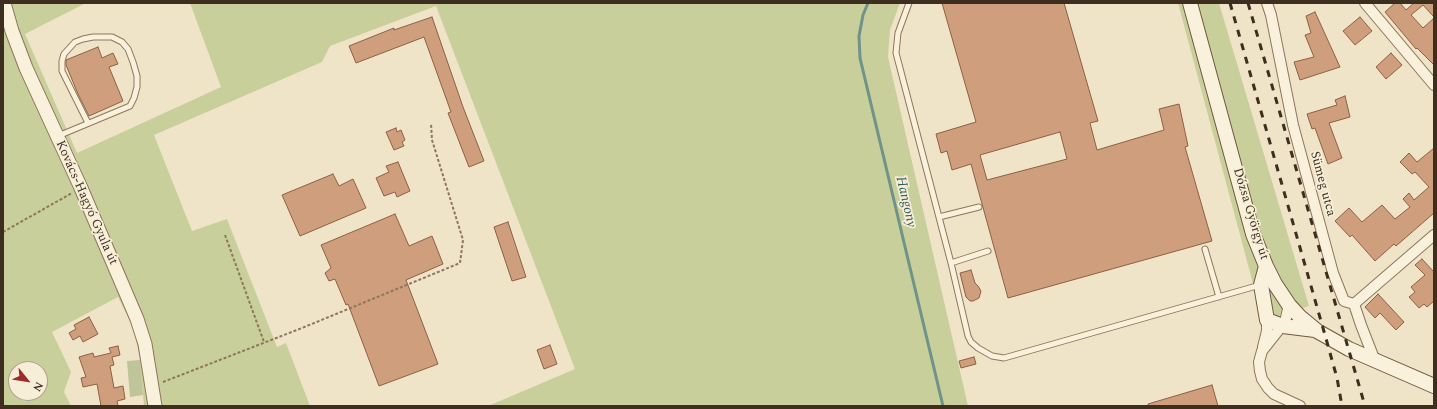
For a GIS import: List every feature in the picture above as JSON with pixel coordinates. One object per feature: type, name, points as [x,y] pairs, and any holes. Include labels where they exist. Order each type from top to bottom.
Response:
[{"type":"main road","name":"Dózsa György út","points":[[1190,3],[1253,234],[1275,284],[1300,317],[1317,331],[1338,344],[1434,386]]},
{"type":"main road","points":[[1266,266],[1261,284],[1267,320],[1282,326],[1317,331]]},
{"type":"street","name":"Kovács-Hagyó Gyula út","points":[[4,3],[12,31],[26,68],[81,188],[137,319],[146,344],[155,406]]},
{"type":"street","name":"Sümeg utca","points":[[1267,3],[1271,15],[1292,125],[1333,273],[1344,301],[1354,304]]},
{"type":"street","points":[[1365,3],[1434,85]]},
{"type":"street","points":[[1375,361],[1354,304],[1434,235]]},
{"type":"street","points":[[1262,352],[1282,326],[1287,316],[1289,304]]},
{"type":"street","points":[[1267,320],[1268,331],[1260,362],[1262,380],[1274,394],[1300,406]]},
{"type":"lane","points":[[909,3],[898,32],[896,53],[951,263],[968,336],[971,342],[978,348],[992,356],[1004,358],[1261,284]]},
{"type":"lane","points":[[57,136],[130,106],[137,87],[137,76],[128,50],[122,42],[112,37],[92,37],[75,42],[64,54],[62,61],[62,71],[88,123]]},
{"type":"lane","points":[[939,217],[979,207]]},
{"type":"lane","points":[[1204,249],[1219,297]]},
{"type":"lane","points":[[951,263],[988,251]]},
{"type":"path","points":[[152,386],[460,263],[463,240],[432,140],[431,123]]},
{"type":"path","points":[[3,232],[81,188]]},
{"type":"path","points":[[225,235],[264,342]]},
{"type":"green space","points":[[3,3],[86,3],[25,34],[77,153],[221,87],[190,3],[900,3],[890,30],[888,57],[968,406],[488,406],[575,369],[436,6],[330,46],[322,62],[154,135],[192,231],[227,219],[277,347],[286,343],[310,406],[144,406],[140,360],[134,329],[118,297],[52,332],[71,372],[64,392],[71,406],[3,406]]},
{"type":"green space","points":[[1178,3],[1219,3],[1309,306],[1263,321]]},
{"type":"green space","points":[[140,360],[143,395],[130,397],[127,361]]},
{"type":"building","points":[[942,3],[1064,3],[1098,121],[1090,123],[1097,150],[1164,130],[1159,109],[1179,104],[1188,146],[1185,147],[1212,241],[1008,298],[971,164],[952,170],[947,151],[941,153],[936,134],[976,122]],"holes":[[[1060,132],[1067,159],[987,180],[980,155]]]},
{"type":"building","points":[[1395,3],[1400,3],[1406,10],[1414,3],[1434,3],[1434,17],[1423,5],[1411,15],[1423,28],[1434,18],[1434,65],[1417,48],[1416,49],[1385,12]]},
{"type":"building","points":[[1315,12],[1340,67],[1300,80],[1294,62],[1314,57],[1305,35],[1311,33],[1306,16]]},
{"type":"building","points":[[432,17],[463,107],[484,161],[469,167],[448,113],[451,112],[424,37],[356,63],[349,46],[394,28],[394,30]]},
{"type":"building","points":[[1360,17],[1372,31],[1355,45],[1343,31]]},
{"type":"building","points":[[98,47],[102,58],[113,53],[118,64],[109,67],[123,101],[89,116],[66,65],[66,60]]},
{"type":"building","points":[[1391,53],[1402,65],[1386,79],[1376,67]]},
{"type":"building","points":[[1345,96],[1350,117],[1329,123],[1342,158],[1328,164],[1315,128],[1312,129],[1307,114],[1337,105],[1335,100]]},
{"type":"building","points":[[396,128],[397,132],[401,130],[405,140],[402,142],[404,146],[394,150],[386,132]]},
{"type":"building","points":[[1434,148],[1434,213],[1396,246],[1394,244],[1375,261],[1352,235],[1350,237],[1335,221],[1349,208],[1362,222],[1382,205],[1395,219],[1410,207],[1403,199],[1409,193],[1414,200],[1429,187],[1415,172],[1412,174],[1400,162],[1409,153],[1417,162]]},
{"type":"building","points":[[398,162],[410,191],[397,197],[395,192],[384,196],[376,178],[389,172],[386,166]]},
{"type":"building","points":[[333,174],[339,186],[353,179],[366,208],[300,236],[282,195]]},
{"type":"building","points":[[395,214],[409,246],[432,236],[443,264],[406,280],[438,364],[379,386],[348,304],[346,305],[335,279],[329,281],[325,273],[331,268],[321,245]]},
{"type":"building","points":[[508,222],[526,277],[512,281],[494,227]]},
{"type":"building","points":[[1422,259],[1434,272],[1434,301],[1427,307],[1424,304],[1419,308],[1409,297],[1415,292],[1411,287],[1425,275],[1415,265]]},
{"type":"building","points":[[971,270],[975,283],[981,291],[979,298],[973,301],[970,301],[966,297],[960,273]]},
{"type":"building","points":[[1378,294],[1404,322],[1396,330],[1380,313],[1375,318],[1365,307]]},
{"type":"building","points":[[89,317],[98,334],[83,342],[80,336],[73,340],[69,333],[76,329],[74,325]]},
{"type":"building","points":[[550,345],[557,364],[544,369],[537,350]]},
{"type":"building","points":[[118,346],[120,355],[112,357],[114,365],[110,366],[114,388],[123,386],[125,399],[117,401],[118,406],[101,406],[97,384],[83,387],[81,378],[86,377],[79,357],[93,353],[94,357],[111,353],[109,348]]},
{"type":"building","points":[[974,357],[976,364],[961,368],[959,361]]},
{"type":"building","points":[[1212,385],[1218,406],[1148,406],[1148,404]]},
{"type":"waterway","name":"Hangony","points":[[868,3],[863,15],[859,36],[860,58],[943,406]]},
{"type":"railway","points":[[1230,3],[1337,378],[1342,406]]},
{"type":"railway","points":[[1248,3],[1365,406]]}]
